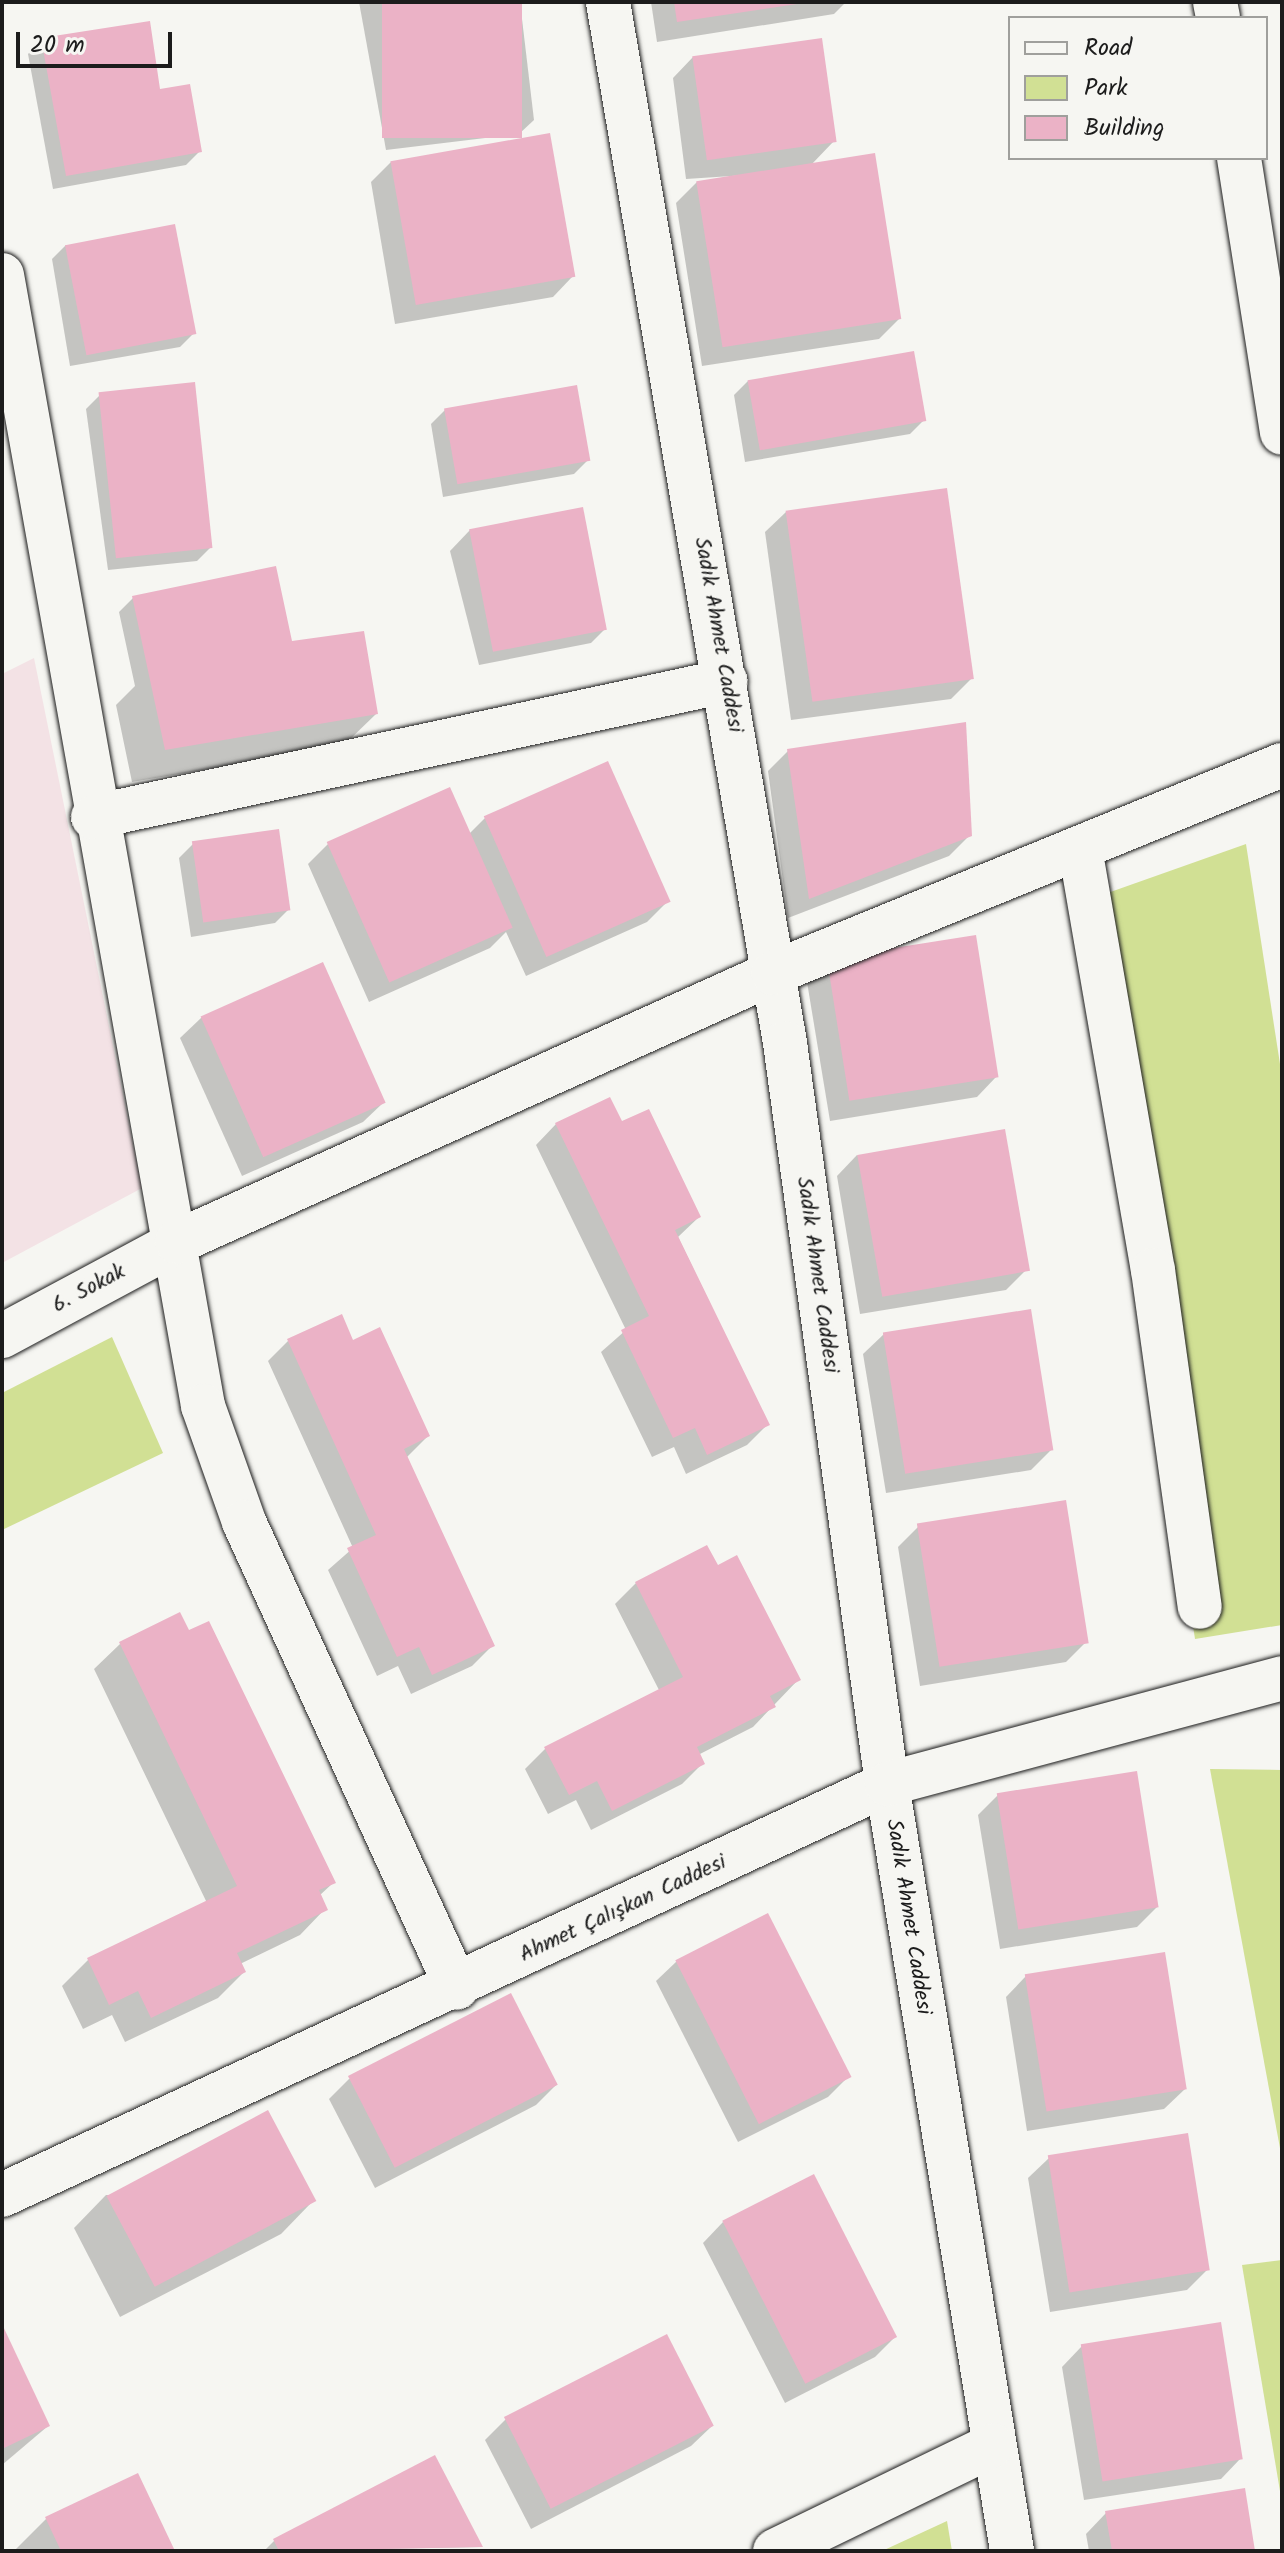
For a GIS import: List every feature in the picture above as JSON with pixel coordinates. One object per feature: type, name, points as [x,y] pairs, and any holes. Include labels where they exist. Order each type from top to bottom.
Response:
[{"type":"street","name":"Sadık Ahmet Caddesi","points":[[608,2],[726,681],[773,973],[887,1784],[1012,2551]]},
{"type":"street","points":[[1239,160],[1282,433]]},
{"type":"street","points":[[2,275],[93,817],[177,1242],[203,1406],[244,1522],[457,1988]]},
{"type":"street","points":[[93,817],[726,681]]},
{"type":"street","name":"6. Sokak","points":[[2,1336],[177,1242],[773,973],[1282,765]]},
{"type":"street","points":[[1080,848],[1153,1270],[1200,1607]]},
{"type":"street","name":"Ahmet Çalışkan Caddesi","points":[[2,2195],[457,1988],[887,1784],[1277,1685]]},
{"type":"street","points":[[775,2551],[993,2445]]},
{"type":"shaded area","points":[[34,658],[142,1188],[2,1263],[2,674]]},
{"type":"green space","points":[[1246,844],[1282,1077],[1282,1625],[1195,1639],[1085,901]]},
{"type":"green space","points":[[112,1337],[163,1453],[2,1530],[2,1393]]},
{"type":"green space","points":[[1210,1769],[1282,1770],[1282,2159]]},
{"type":"green space","points":[[1282,2260],[1282,2503],[1242,2265]]},
{"type":"green space","points":[[947,2521],[952,2551],[882,2551]]},
{"type":"building","points":[[382,2],[522,2],[522,138],[382,138]]},
{"type":"building","points":[[674,2],[797,2],[797,4],[677,22]]},
{"type":"building","points":[[150,21],[160,89],[190,84],[202,152],[66,176],[41,38]]},
{"type":"building","points":[[822,38],[837,142],[707,160],[692,56]]},
{"type":"building","points":[[550,133],[575,277],[416,305],[390,161]]},
{"type":"building","points":[[875,153],[901,319],[723,347],[696,181]]},
{"type":"building","points":[[175,224],[196,334],[86,355],[65,245]]},
{"type":"building","points":[[914,351],[926,421],[760,450],[748,380]]},
{"type":"building","points":[[195,382],[212,548],[116,558],[99,392]]},
{"type":"building","points":[[577,385],[590,461],[457,484],[444,408]]},
{"type":"building","points":[[947,488],[974,679],[812,702],[786,511]]},
{"type":"building","points":[[583,507],[607,630],[493,652],[469,529]]},
{"type":"building","points":[[276,566],[292,641],[364,631],[378,714],[165,750],[132,596]]},
{"type":"building","points":[[966,722],[972,836],[809,899],[787,749]]},
{"type":"building","points":[[608,761],[671,902],[546,957],[484,816]]},
{"type":"building","points":[[450,787],[513,928],[389,983],[327,842]]},
{"type":"building","points":[[279,829],[290,910],[203,922],[192,841]]},
{"type":"building","points":[[976,935],[999,1077],[849,1101],[827,959]]},
{"type":"building","points":[[323,962],[386,1103],[263,1157],[201,1017]]},
{"type":"building","points":[[610,1097],[622,1121],[649,1109],[701,1217],[675,1230],[770,1425],[707,1455],[695,1428],[673,1438],[621,1330],[649,1316],[555,1123]]},
{"type":"building","points":[[1005,1129],[1030,1271],[882,1297],[857,1155]]},
{"type":"building","points":[[1031,1309],[1053,1450],[905,1474],[883,1332]]},
{"type":"building","points":[[342,1314],[353,1340],[380,1327],[430,1436],[404,1449],[495,1646],[432,1675],[419,1647],[397,1657],[347,1548],[376,1535],[287,1339]]},
{"type":"building","points":[[1066,1500],[1089,1643],[940,1667],[917,1524]]},
{"type":"building","points":[[707,1545],[718,1565],[737,1555],[801,1680],[770,1696],[776,1707],[697,1747],[705,1764],[612,1811],[597,1781],[569,1795],[544,1747],[683,1677],[635,1582]]},
{"type":"building","points":[[180,1612],[189,1630],[209,1621],[336,1883],[319,1890],[328,1910],[237,1953],[246,1972],[151,2018],[138,1991],[109,2005],[87,1958],[237,1886],[119,1642]]},
{"type":"building","points":[[1137,1771],[1159,1907],[1018,1930],[997,1793]]},
{"type":"building","points":[[768,1913],[852,2077],[759,2124],[675,1960]]},
{"type":"building","points":[[1165,1952],[1187,2089],[1046,2112],[1025,1974]]},
{"type":"building","points":[[511,1993],[558,2085],[395,2168],[348,2076]]},
{"type":"building","points":[[268,2110],[316,2201],[155,2287],[106,2196]]},
{"type":"building","points":[[1188,2133],[1210,2270],[1069,2293],[1048,2155]]},
{"type":"building","points":[[814,2174],[897,2337],[805,2384],[722,2221]]},
{"type":"building","points":[[1221,2322],[1243,2459],[1102,2482],[1081,2344]]},
{"type":"building","points":[[2,2324],[50,2426],[2,2449]]},
{"type":"building","points":[[667,2334],[714,2426],[551,2509],[504,2417]]},
{"type":"building","points":[[435,2455],[483,2547],[279,2551],[273,2539]]},
{"type":"building","points":[[138,2473],[175,2551],[61,2551],[45,2517]]},
{"type":"building","points":[[1245,2488],[1255,2551],[1112,2551],[1105,2511]]}]
